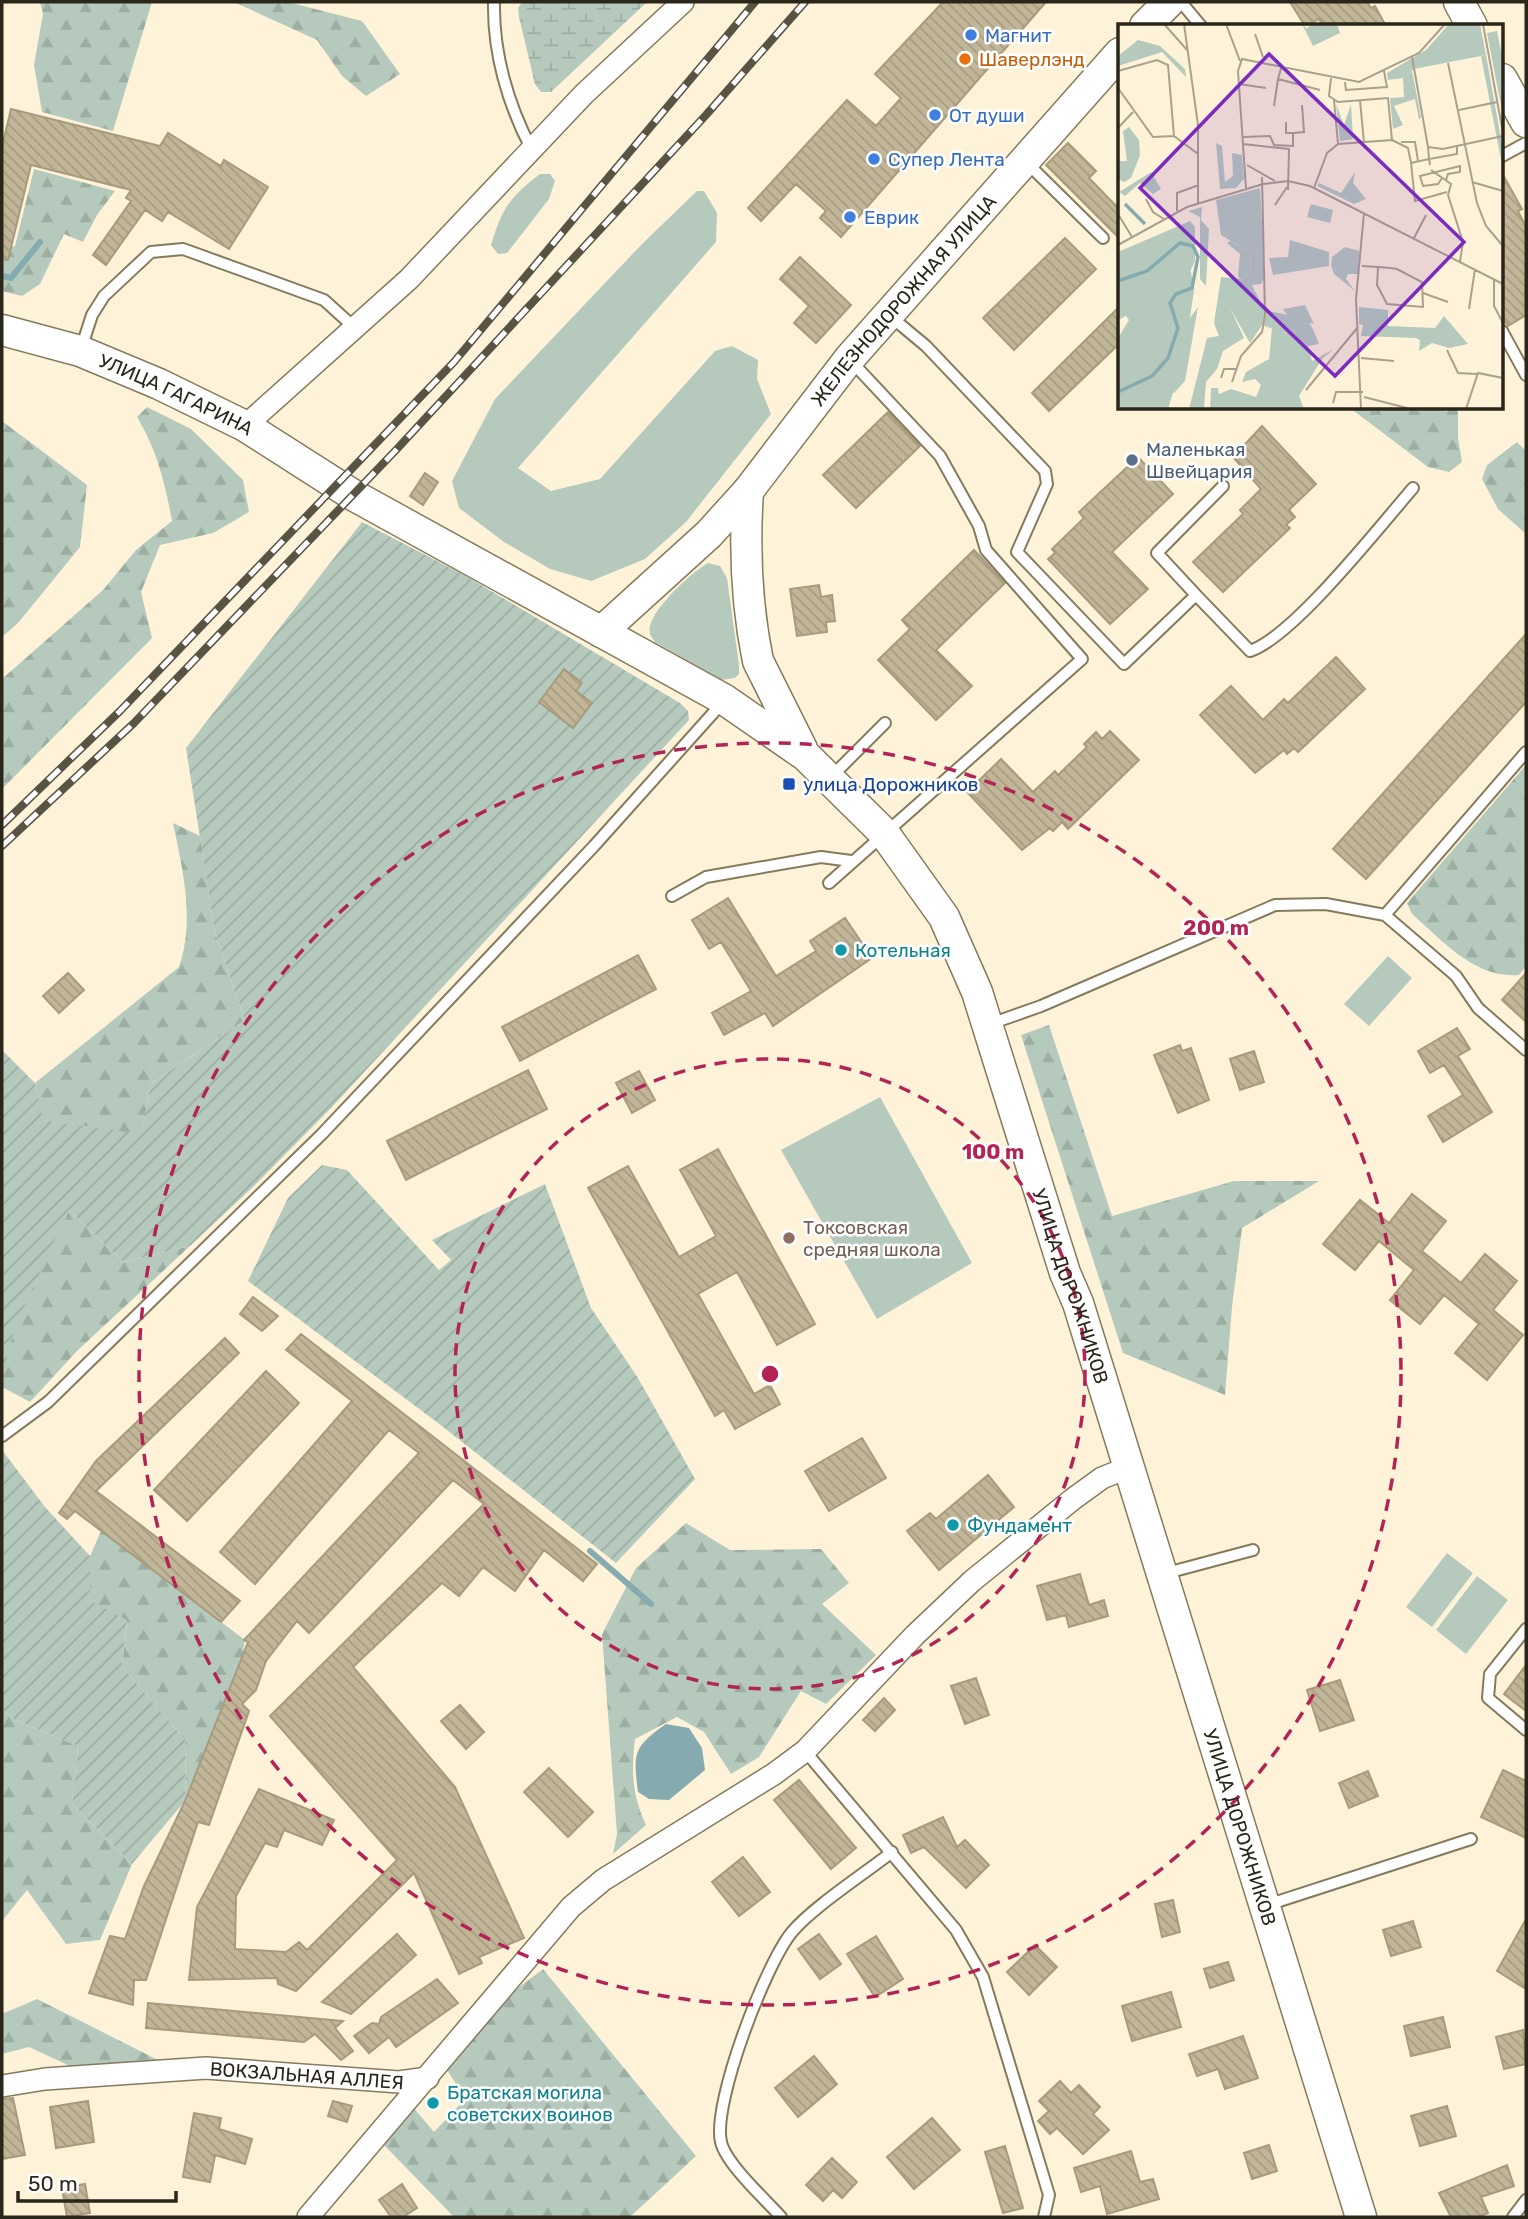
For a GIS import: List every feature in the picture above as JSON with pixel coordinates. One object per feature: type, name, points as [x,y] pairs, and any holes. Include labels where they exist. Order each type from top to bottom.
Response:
[{"type":"main road","points":[[1147,24],[1169,2]]},
{"type":"main road","points":[[1460,2],[1471,24]]},
{"type":"main road","name":"ЖЕЛЕЗНОДОРОЖНАЯ УЛИЦА","points":[[601,632],[709,534],[748,491],[849,359],[1118,55]]},
{"type":"main road","points":[[1504,83],[1526,122]]},
{"type":"main road","name":"УЛИЦА ГАГАРИНА","points":[[2,330],[80,351],[159,384],[245,426],[338,485]]},
{"type":"main road","name":"УЛИЦА ДОРОЖНИКОВ","points":[[338,485],[725,700],[806,756],[884,833],[944,917],[965,960],[988,1025],[1129,1467],[1362,2217]]},
{"type":"main road","points":[[725,700],[749,688],[757,678],[758,661],[744,577],[748,491]]},
{"type":"main road","points":[[758,661],[806,756]]},
{"type":"street","points":[[245,426],[356,329],[480,207],[630,48],[683,2]]},
{"type":"street","points":[[428,2077],[571,1907],[603,1880],[774,1774],[805,1751],[915,1634],[972,1581],[1073,1499],[1102,1478],[1129,1467]]},
{"type":"street","name":"ВОКЗАЛЬНАЯ АЛЛЕЯ","points":[[2,2086],[45,2079],[206,2068],[398,2082],[428,2077]]},
{"type":"street","name":"ВОКЗАЛЬНАЯ АЛЛЕЯ","points":[[308,2217],[428,2077]]},
{"type":"lane","points":[[494,2],[494,27],[503,74],[516,120],[532,150]]},
{"type":"lane","points":[[1181,2],[1198,24]]},
{"type":"lane","points":[[1504,155],[1526,143]]},
{"type":"lane","points":[[1024,160],[1102,238]]},
{"type":"lane","points":[[80,351],[92,316],[104,296],[151,252],[183,249],[324,300],[356,329]]},
{"type":"lane","points":[[888,314],[926,346],[1045,471],[1047,484],[1017,552],[1124,664],[1196,595]]},
{"type":"lane","points":[[1504,335],[1526,375]]},
{"type":"lane","points":[[829,883],[1082,659],[986,550],[979,526],[940,456],[849,359]]},
{"type":"lane","points":[[1223,486],[1157,554],[1251,650],[1263,646],[1314,600],[1413,488]]},
{"type":"lane","points":[[2,1436],[47,1402],[322,1134],[594,846],[725,700]]},
{"type":"lane","points":[[830,778],[885,723]]},
{"type":"lane","points":[[1385,915],[1526,752]]},
{"type":"lane","points":[[672,896],[706,877],[821,857],[851,861]]},
{"type":"lane","points":[[988,1025],[1041,1006],[1275,905],[1326,904],[1385,915],[1456,976],[1478,1008],[1526,1050]]},
{"type":"lane","points":[[1161,1575],[1253,1550]]},
{"type":"lane","points":[[1526,1629],[1490,1674],[1488,1698],[1526,1730]]},
{"type":"lane","points":[[805,1751],[956,1930],[983,1978],[1049,2195],[1044,2217]]},
{"type":"lane","points":[[1264,1906],[1471,1839]]},
{"type":"lane","points":[[781,2217],[734,2164],[721,2144],[720,2120],[725,2087],[776,1952],[793,1930],[892,1852]]},
{"type":"lane","points":[[1513,2217],[1526,2200]]},
{"type":"green space","points":[[40,2],[152,2],[113,131],[42,112],[34,65],[43,14]]},
{"type":"green space","points":[[234,2],[288,2],[362,21],[400,74],[366,96],[342,76],[317,40]]},
{"type":"green space","points":[[522,2],[647,2],[551,92],[541,92],[535,84],[519,17],[518,8]]},
{"type":"green space","points":[[34,169],[115,191],[97,215],[83,242],[64,234],[40,284],[22,296],[2,291],[2,249],[15,246]]},
{"type":"green space","points":[[540,174],[550,174],[555,181],[549,199],[507,253],[498,254],[491,245],[503,212],[514,197]]},
{"type":"green space","points":[[697,191],[704,191],[717,213],[716,242],[518,468],[551,491],[600,479],[715,351],[732,346],[758,360],[757,379],[771,414],[686,522],[645,559],[591,581],[550,569],[504,542],[459,508],[452,481],[495,399],[642,244]]},
{"type":"green space","points":[[147,407],[191,429],[243,480],[249,512],[213,533],[160,545],[141,592],[152,638],[2,789],[2,679],[103,590],[136,550],[172,521],[159,467],[137,417]]},
{"type":"green space","points":[[1353,410],[1458,410],[1458,438],[1462,462],[1449,472],[1428,467]]},
{"type":"green space","points":[[2,421],[87,485],[80,547],[18,623],[2,637]]},
{"type":"green space","points":[[1517,442],[1526,451],[1526,534],[1498,509],[1482,479],[1487,465]]},
{"type":"green space","points":[[362,522],[464,575],[680,703],[688,711],[689,720],[332,1107],[190,1246],[123,1262],[69,1210],[15,1326],[2,1378],[2,1050],[35,1083],[43,1120],[141,1134],[151,1084],[245,1020],[215,933],[186,748]]},
{"type":"green space","points":[[708,563],[720,566],[727,578],[739,665],[739,674],[735,678],[722,680],[655,642],[650,634],[650,625],[662,605]]},
{"type":"green space","points":[[1526,765],[1526,966],[1519,975],[1503,975],[1488,971],[1460,956],[1412,914],[1407,903]]},
{"type":"green space","points":[[173,823],[200,836],[215,933],[245,1020],[151,1084],[141,1135],[42,1120],[35,1083],[179,967],[184,949],[187,913],[184,877]]},
{"type":"green space","points":[[1388,956],[1412,978],[1369,1026],[1344,1004]]},
{"type":"green space","points":[[1049,1025],[1112,1216],[1234,1181],[1319,1181],[1242,1228],[1225,1395],[1123,1353],[1021,1035]]},
{"type":"green space","points":[[880,1097],[972,1263],[877,1319],[781,1150]]},
{"type":"green space","points":[[322,1165],[347,1170],[439,1270],[451,1260],[432,1240],[545,1184],[591,1308],[638,1378],[695,1479],[616,1563],[438,1423],[248,1281],[288,1198]]},
{"type":"green space","points":[[69,1210],[123,1262],[190,1246],[77,1351],[30,1402],[2,1387],[4,1365],[9,1342],[26,1296]]},
{"type":"green space","points":[[2,1450],[45,1507],[90,1556],[90,1600],[127,1620],[122,1666],[186,1741],[185,1801],[132,1864],[72,1804],[78,1746],[15,1720],[2,1709]]},
{"type":"green space","points":[[686,1523],[730,1550],[821,1549],[849,1583],[822,1604],[876,1655],[826,1704],[801,1691],[759,1757],[731,1774],[704,1732],[677,1717],[635,1739],[634,1783],[646,1825],[613,1854],[617,1834],[602,1634],[636,1568]]},
{"type":"green space","points":[[101,1531],[245,1640],[242,1658],[185,1801],[186,1741],[122,1666],[127,1621],[90,1600],[90,1556]]},
{"type":"green space","points":[[1447,1553],[1473,1573],[1432,1627],[1406,1607]]},
{"type":"green space","points":[[1477,1576],[1508,1600],[1466,1654],[1436,1630]]},
{"type":"green space","points":[[2,1709],[15,1720],[78,1746],[72,1804],[132,1864],[100,1940],[66,1944],[27,1890],[2,1921]]},
{"type":"green space","points":[[543,1969],[696,2156],[630,2217],[454,2217],[383,2144],[413,2107],[434,2132],[466,2098],[446,2069],[498,2003]]},
{"type":"green space","points":[[37,1999],[158,2060],[72,2067],[29,2047],[2,2054],[2,2014]]},
{"type":"water","points":[[666,1724],[689,1728],[702,1748],[705,1770],[669,1800],[649,1799],[638,1792],[636,1759],[641,1745]]},
{"type":"building","points":[[943,2],[1046,2],[841,237],[820,218],[826,211],[796,184],[761,221],[748,208],[847,100],[876,126],[901,98],[875,74]]},
{"type":"building","points":[[1290,2],[1367,2],[1371,8],[1375,6],[1385,24],[1322,24],[1319,19],[1304,24]]},
{"type":"building","points":[[11,109],[160,146],[168,133],[221,166],[224,160],[268,187],[229,249],[168,212],[162,221],[145,210],[106,265],[93,255],[131,201],[126,198],[131,190],[31,165],[8,260],[2,259],[2,147]]},
{"type":"building","points":[[1068,143],[1096,171],[1089,178],[1118,208],[1118,237],[1046,165]]},
{"type":"building","points":[[1504,177],[1522,209],[1518,211],[1526,227],[1526,315],[1508,326],[1504,320]]},
{"type":"building","points":[[1065,238],[1096,269],[1014,350],[983,318]]},
{"type":"building","points":[[800,257],[851,305],[816,343],[794,323],[809,306],[780,279]]},
{"type":"building","points":[[1118,308],[1118,345],[1049,411],[1032,393]]},
{"type":"building","points":[[888,412],[920,446],[856,508],[823,475]]},
{"type":"building","points":[[1262,426],[1316,484],[1289,510],[1295,517],[1286,525],[1290,528],[1223,592],[1193,562],[1243,514],[1240,510],[1261,489],[1233,457]]},
{"type":"building","points":[[1138,457],[1173,494],[1112,552],[1148,589],[1110,624],[1048,559],[1055,553],[1052,549],[1084,518],[1079,512]]},
{"type":"building","points":[[425,473],[438,482],[423,505],[410,496]]},
{"type":"building","points":[[974,550],[1005,583],[936,650],[972,686],[936,720],[878,660],[910,629],[902,620]]},
{"type":"building","points":[[819,585],[821,597],[832,595],[835,621],[826,622],[827,632],[797,636],[790,589]]},
{"type":"building","points":[[1526,634],[1526,702],[1366,879],[1333,849]]},
{"type":"building","points":[[1336,657],[1365,689],[1298,752],[1294,748],[1287,754],[1284,750],[1255,773],[1200,715],[1231,686],[1263,720],[1284,699],[1288,703]]},
{"type":"building","points":[[564,669],[582,683],[576,691],[592,703],[573,728],[539,702]]},
{"type":"building","points":[[1110,731],[1139,760],[1068,829],[1062,822],[1053,831],[1050,828],[1022,850],[967,792],[1001,759],[1033,792],[1055,771],[1058,775],[1087,747],[1084,744],[1096,732],[1102,739]]},
{"type":"building","points":[[728,898],[776,976],[816,951],[810,941],[845,918],[872,958],[773,1026],[765,1013],[724,1035],[712,1013],[751,991],[721,942],[709,949],[692,920]]},
{"type":"building","points":[[638,955],[656,989],[520,1061],[502,1027]]},
{"type":"building","points":[[68,973],[84,990],[59,1013],[43,996]]},
{"type":"building","points":[[1526,973],[1526,1022],[1502,1000]]},
{"type":"building","points":[[1457,1028],[1470,1049],[1458,1056],[1492,1112],[1443,1142],[1428,1116],[1463,1095],[1444,1065],[1430,1073],[1418,1051]]},
{"type":"building","points":[[1180,1045],[1182,1051],[1191,1048],[1209,1100],[1178,1113],[1154,1055]]},
{"type":"building","points":[[1254,1051],[1264,1082],[1240,1090],[1230,1059]]},
{"type":"building","points":[[528,1070],[547,1109],[406,1180],[387,1141]]},
{"type":"building","points":[[639,1071],[655,1100],[632,1113],[616,1083]]},
{"type":"building","points":[[718,1149],[815,1324],[777,1345],[737,1272],[698,1294],[754,1394],[770,1385],[780,1404],[735,1429],[724,1410],[715,1416],[588,1188],[628,1166],[679,1257],[716,1236],[680,1170]]},
{"type":"building","points":[[1412,1194],[1446,1221],[1422,1251],[1461,1283],[1485,1254],[1517,1281],[1493,1310],[1523,1335],[1487,1380],[1455,1353],[1479,1324],[1444,1295],[1420,1324],[1390,1300],[1414,1270],[1379,1241],[1355,1270],[1323,1244],[1360,1200],[1389,1223]]},
{"type":"building","points":[[253,1297],[278,1316],[262,1331],[240,1314]]},
{"type":"building","points":[[301,1334],[597,1564],[583,1581],[544,1550],[515,1591],[483,1567],[459,1596],[442,1583],[353,1667],[455,1787],[524,1938],[479,1957],[482,1963],[459,1974],[414,1873],[296,1991],[278,1984],[277,1978],[189,1980],[197,1907],[259,1789],[334,1820],[322,1845],[284,1830],[277,1847],[265,1843],[236,1896],[235,1949],[286,1952],[299,1942],[307,1950],[397,1860],[270,1716],[484,1504],[453,1480],[309,1633],[297,1621],[266,1661],[256,1690],[242,1704],[249,1711],[209,1825],[198,1822],[146,1980],[134,1980],[133,2005],[89,1993],[110,1936],[125,1939],[144,1886],[185,1801],[248,1642],[244,1640],[419,1453],[389,1430],[255,1584],[220,1552],[352,1401],[286,1350]]},
{"type":"building","points":[[225,1338],[239,1353],[96,1491],[240,1601],[221,1622],[75,1511],[67,1519],[59,1513],[96,1461]]},
{"type":"building","points":[[266,1371],[299,1403],[187,1521],[154,1490]]},
{"type":"building","points":[[862,1438],[886,1478],[829,1511],[805,1471]]},
{"type":"building","name":"Фундамент","points":[[988,1475],[1014,1507],[939,1570],[907,1531],[930,1513],[936,1519]]},
{"type":"building","points":[[1080,1574],[1089,1605],[1104,1600],[1108,1616],[1069,1627],[1066,1615],[1047,1620],[1037,1586]]},
{"type":"building","points":[[1526,1665],[1526,1711],[1504,1694]]},
{"type":"building","points":[[976,1678],[989,1715],[965,1724],[951,1686]]},
{"type":"building","points":[[1340,1680],[1354,1720],[1320,1731],[1307,1690]]},
{"type":"building","points":[[884,1698],[895,1710],[875,1731],[863,1720]]},
{"type":"building","points":[[460,1705],[484,1732],[466,1749],[441,1721]]},
{"type":"building","points":[[549,1768],[593,1812],[568,1837],[524,1792]]},
{"type":"building","points":[[1503,1770],[1526,1781],[1526,1838],[1481,1817]]},
{"type":"building","points":[[1368,1771],[1378,1796],[1349,1808],[1339,1783]]},
{"type":"building","points":[[799,1780],[856,1848],[831,1869],[774,1800]]},
{"type":"building","points":[[943,1817],[957,1847],[965,1840],[989,1865],[966,1888],[924,1847],[911,1853],[903,1835]]},
{"type":"building","points":[[743,1857],[770,1892],[739,1916],[712,1882]]},
{"type":"building","points":[[1173,1900],[1180,1932],[1162,1937],[1155,1904]]},
{"type":"building","points":[[1526,1919],[1526,1989],[1497,1971]]},
{"type":"building","points":[[1413,1921],[1421,1947],[1391,1956],[1383,1930]]},
{"type":"building","points":[[397,1934],[416,1955],[351,2014],[322,2002]]},
{"type":"building","points":[[819,1934],[841,1964],[820,1979],[798,1949]]},
{"type":"building","points":[[876,1936],[903,1979],[875,1997],[847,1954]]},
{"type":"building","points":[[1035,1945],[1057,1967],[1029,1995],[1007,1972]]},
{"type":"building","points":[[1228,1962],[1234,1980],[1210,1988],[1204,1969]]},
{"type":"building","points":[[437,1979],[458,2003],[396,2047],[389,2037],[369,2053],[354,2036],[372,2023],[379,2024],[381,2017]]},
{"type":"building","points":[[1171,1992],[1181,2027],[1132,2041],[1122,2006]]},
{"type":"building","points":[[148,2003],[343,2021],[335,2028],[353,2051],[341,2060],[315,2034],[304,2042],[146,2028]]},
{"type":"building","points":[[1443,2017],[1450,2047],[1411,2056],[1404,2026]]},
{"type":"building","points":[[1523,2030],[1526,2064],[1504,2069],[1496,2037]]},
{"type":"building","points":[[1243,2036],[1258,2078],[1225,2089],[1218,2069],[1197,2076],[1189,2054]]},
{"type":"building","points":[[814,2056],[837,2084],[798,2117],[775,2088]]},
{"type":"building","points":[[1060,2081],[1071,2093],[1079,2085],[1100,2107],[1093,2114],[1109,2130],[1083,2154],[1057,2128],[1050,2134],[1038,2121],[1049,2111],[1039,2101]]},
{"type":"building","points":[[13,2098],[25,2155],[2,2159],[2,2099]]},
{"type":"building","points":[[88,2101],[94,2142],[56,2148],[50,2107]]},
{"type":"building","points":[[333,2101],[352,2106],[347,2122],[328,2116]]},
{"type":"building","points":[[1447,2106],[1456,2136],[1420,2146],[1411,2116]]},
{"type":"building","points":[[194,2113],[221,2118],[219,2129],[252,2139],[245,2164],[215,2155],[210,2182],[183,2177]]},
{"type":"building","points":[[932,2118],[960,2150],[914,2189],[887,2157]]},
{"type":"building","points":[[1269,2145],[1277,2171],[1252,2179],[1244,2153]]},
{"type":"building","points":[[1005,2146],[1023,2208],[1003,2213],[985,2152]]},
{"type":"building","points":[[1131,2151],[1140,2182],[1153,2179],[1159,2199],[1107,2214],[1100,2186],[1081,2192],[1074,2168]]},
{"type":"building","points":[[832,2158],[857,2182],[842,2198],[833,2190],[823,2201],[806,2185]]},
{"type":"building","points":[[1507,2165],[1514,2186],[1481,2197],[1488,2213],[1478,2217],[1451,2217],[1439,2193]]},
{"type":"building","points":[[85,2184],[90,2213],[67,2217],[62,2188]]},
{"type":"building","points":[[402,2184],[417,2208],[403,2217],[391,2217],[379,2200]]},
{"type":"waterway","points":[[2,276],[11,278],[40,242]]},
{"type":"waterway","points":[[590,1551],[651,1604]]},
{"type":"railway","points":[[2,825],[120,711],[454,362],[755,2]]},
{"type":"railway","points":[[2,846],[134,723],[396,450],[706,115],[805,2]]},
{"type":"place","name":"Магнит","points":[[971,35]]},
{"type":"place","name":"Шаверлэнд","points":[[965,59]]},
{"type":"place","name":"От души","points":[[935,115]]},
{"type":"place","name":"Супер Лента","points":[[874,159]]},
{"type":"place","name":"Еврик","points":[[850,217]]},
{"type":"place","name":"Маленькая Швейцария","points":[[1132,460]]},
{"type":"place","name":"улица Дорожников","points":[[789,784]]},
{"type":"place","name":"Котельная","points":[[841,950]]},
{"type":"place","name":"Токсовская средняя школа","points":[[789,1238]]},
{"type":"place","name":"Фундамент","points":[[953,1525]]},
{"type":"place","name":"Братская могила советских воинов","points":[[433,2103]]}]
